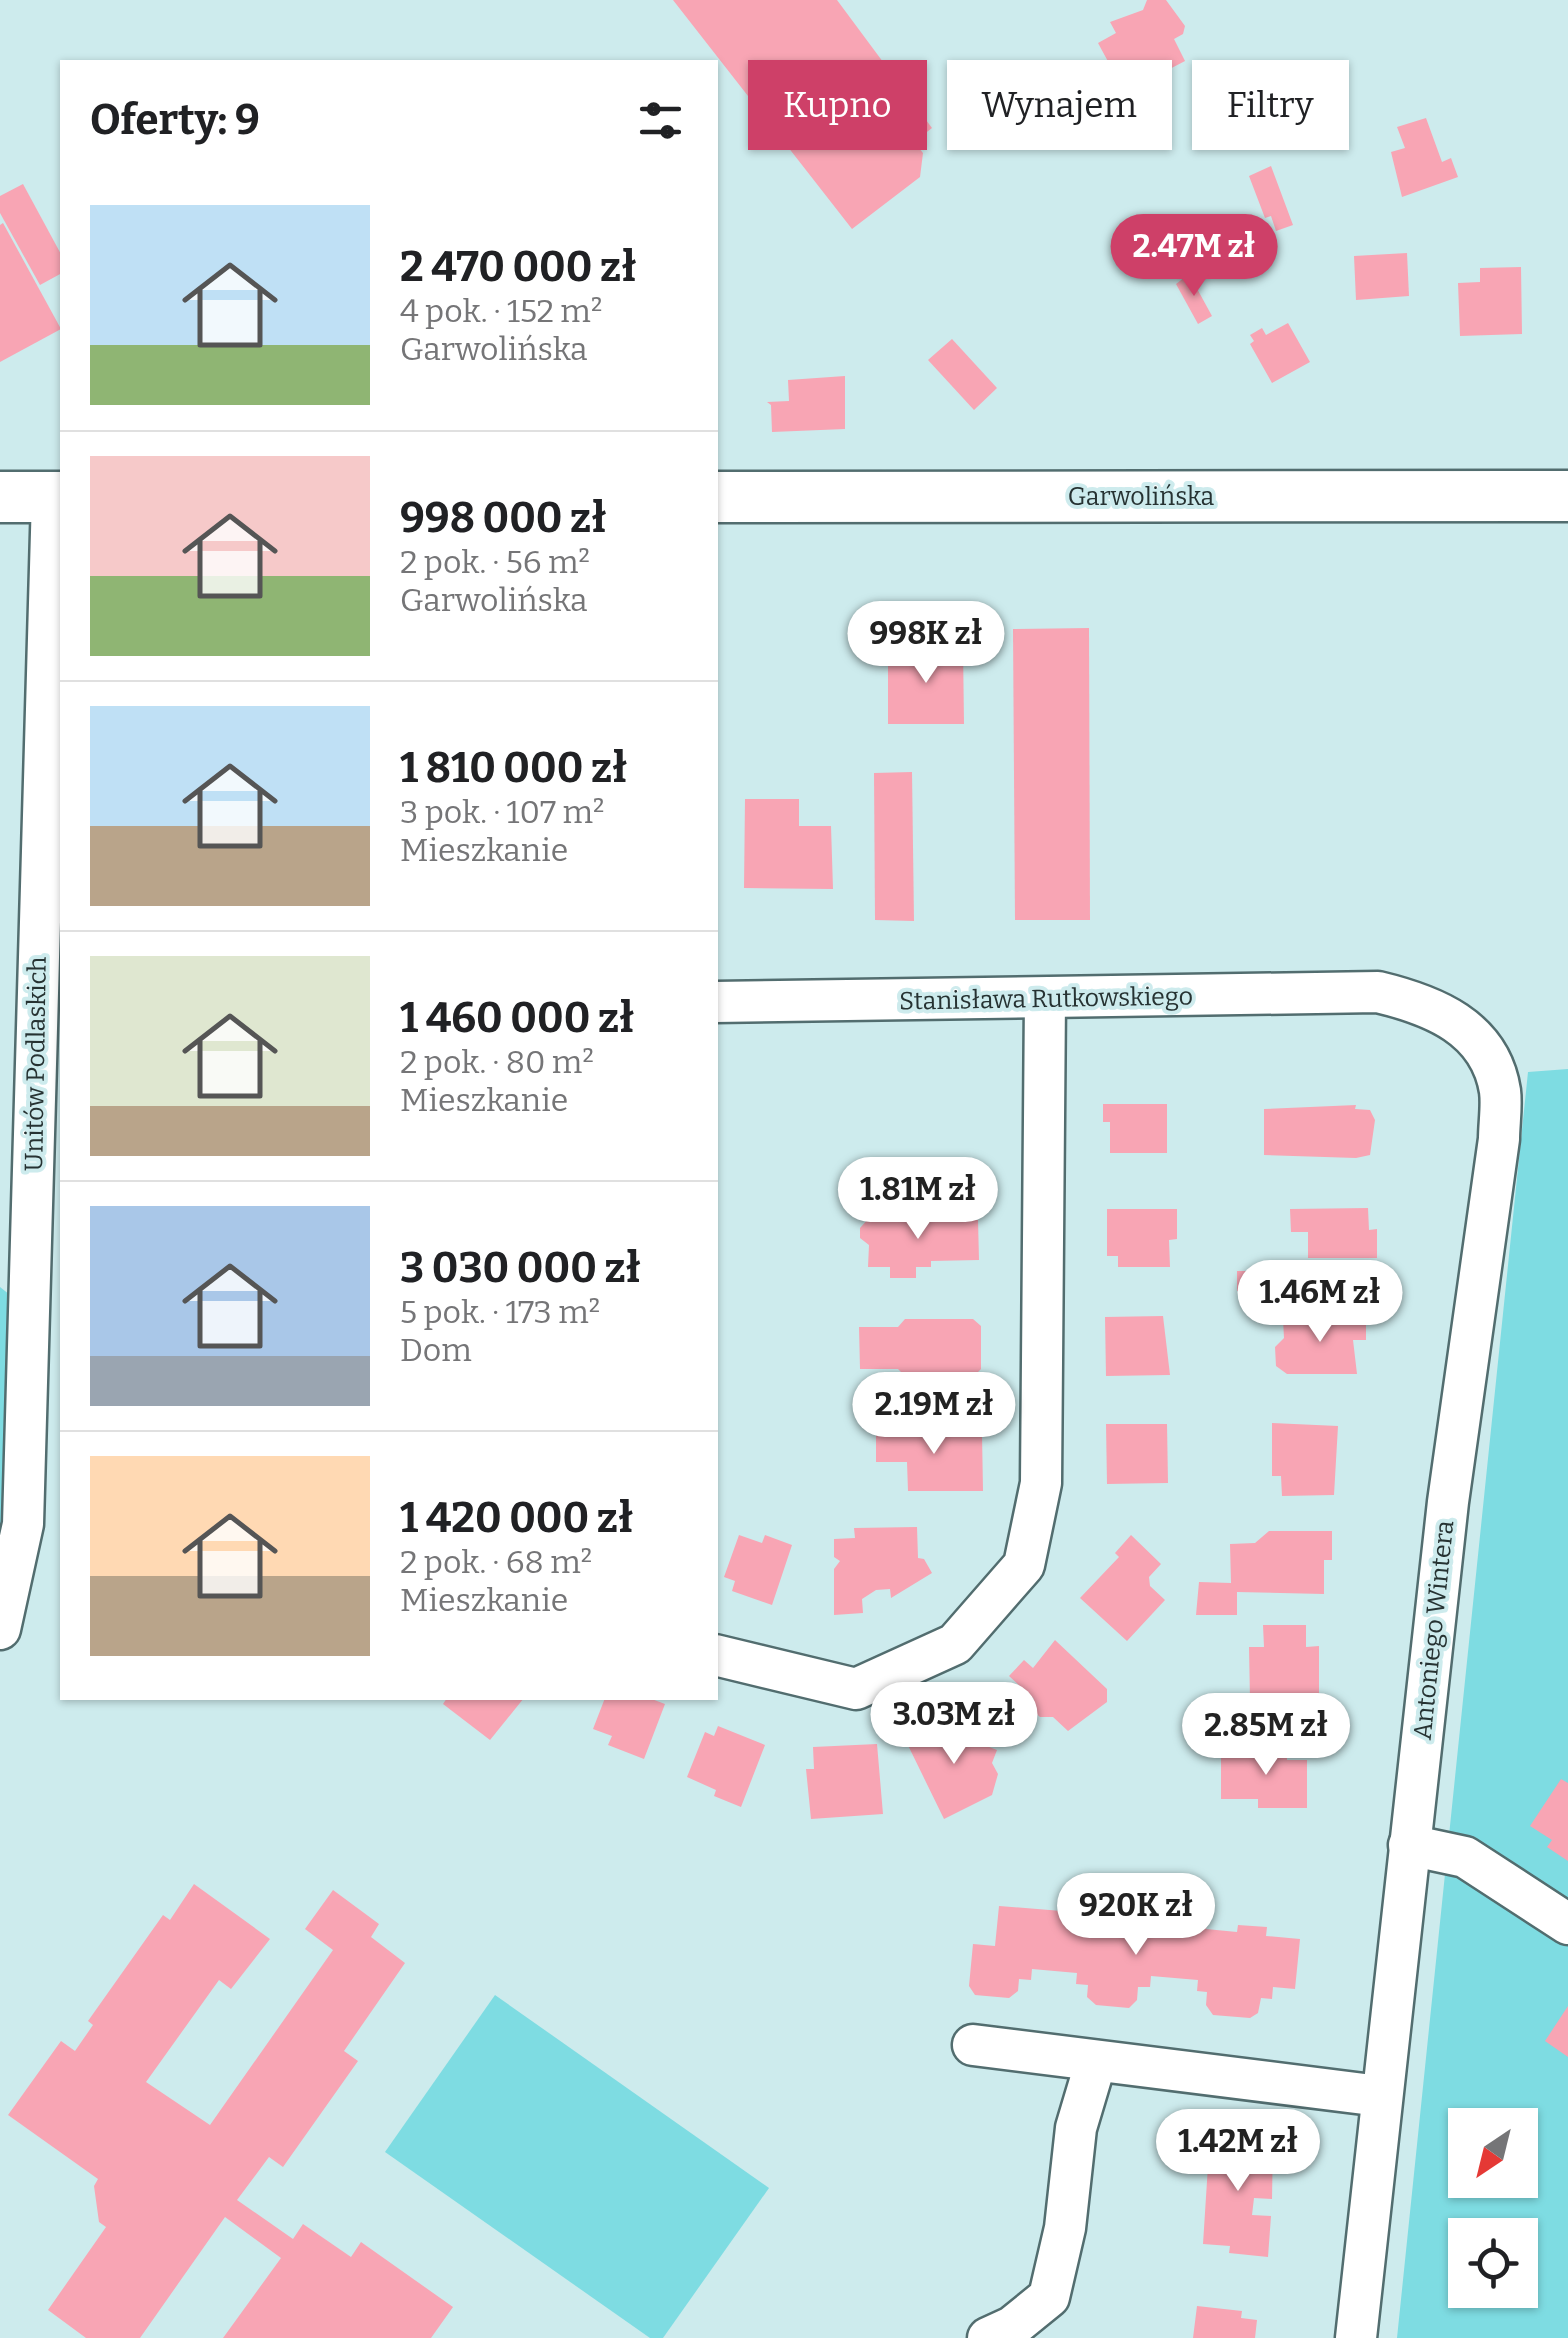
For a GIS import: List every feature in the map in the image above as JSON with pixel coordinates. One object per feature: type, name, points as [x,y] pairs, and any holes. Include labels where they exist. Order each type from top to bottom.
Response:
[{"type":"main road","name":"Garwolińska","points":[[718,497],[1568,496]]},
{"type":"main road","points":[[0,497],[57,497]]},
{"type":"street","name":"Unitów Podlaskich","points":[[0,1629],[23,1524],[33,1003],[57,497]]},
{"type":"street","name":"Stanisława Rutkowskiego","points":[[718,1002],[1378,992]]},
{"type":"street","name":"Antoniego Wintera","points":[[1356,2338],[1408,1845],[1448,1502],[1498,1139],[1500,1090],[1488,1058],[1470,1031],[1426,1004],[1378,992]]},
{"type":"street","points":[[718,1656],[856,1689],[955,1644],[1024,1565],[1040,1483],[1044,998]]},
{"type":"street","points":[[1408,1845],[1465,1857],[1568,1924]]},
{"type":"street","points":[[973,2045],[1380,2096]]},
{"type":"street","points":[[988,2338],[1012,2327],[1049,2298],[1065,2228],[1076,2128],[1096,2060]]},
{"type":"shaded area","points":[[1568,1069],[1568,2338],[1397,2338],[1528,1072]]},
{"type":"shaded area","points":[[0,1287],[10,1295],[6,1502],[0,1552]]},
{"type":"shaded area","points":[[495,1995],[769,2188],[663,2338],[650,2338],[385,2152]]},
{"type":"building","points":[[673,0],[837,0],[882,60],[748,60],[748,96]]},
{"type":"building","points":[[1147,0],[1166,0],[1185,26],[1183,34],[1174,39],[1185,61],[1172,68],[1172,60],[1107,60],[1098,43],[1116,33],[1110,22],[1143,10]]},
{"type":"building","points":[[1426,118],[1442,162],[1451,158],[1458,177],[1402,197],[1391,152],[1405,148],[1397,127]]},
{"type":"building","points":[[790,150],[921,150],[920,177],[852,229]]},
{"type":"building","points":[[1271,166],[1293,225],[1276,231],[1271,216],[1265,218],[1249,176]]},
{"type":"building","points":[[23,184],[60,252],[60,274],[40,285],[0,213],[0,196]]},
{"type":"building","points":[[3,223],[60,330],[0,362]]},
{"type":"building","points":[[1194,225],[1220,271],[1199,283],[1174,236]]},
{"type":"building","points":[[1407,253],[1409,296],[1356,300],[1354,256]]},
{"type":"building","points":[[1521,267],[1522,334],[1460,336],[1458,283],[1480,282],[1480,268]]},
{"type":"building","points":[[1189,274],[1212,316],[1198,324],[1176,284]]},
{"type":"building","points":[[1288,323],[1310,362],[1272,383],[1250,344],[1254,341],[1250,335],[1262,328],[1266,335]]},
{"type":"building","points":[[952,339],[997,388],[974,410],[928,360]]},
{"type":"building","points":[[845,376],[845,429],[772,432],[771,405],[767,402],[789,401],[788,380]]},
{"type":"building","points":[[1089,628],[1090,920],[1015,920],[1013,629]]},
{"type":"building","points":[[888,648],[963,648],[964,724],[888,724]]},
{"type":"building","points":[[912,772],[914,921],[875,920],[874,773]]},
{"type":"building","points":[[745,799],[799,799],[799,826],[831,826],[833,889],[744,888]]},
{"type":"building","points":[[1103,1104],[1167,1104],[1167,1153],[1110,1153],[1110,1122],[1103,1122]]},
{"type":"building","points":[[1356,1105],[1355,1109],[1370,1110],[1375,1120],[1370,1155],[1264,1155],[1264,1109]]},
{"type":"building","points":[[1368,1208],[1369,1230],[1377,1229],[1377,1258],[1308,1258],[1308,1232],[1291,1232],[1290,1209]]},
{"type":"building","points":[[1107,1209],[1177,1209],[1177,1239],[1169,1240],[1170,1267],[1118,1267],[1118,1256],[1107,1256]]},
{"type":"building","points":[[890,1211],[930,1211],[931,1220],[978,1220],[979,1260],[931,1261],[931,1267],[916,1267],[916,1278],[890,1278],[890,1267],[868,1267],[869,1245],[860,1238],[860,1228],[869,1218],[890,1218]]},
{"type":"building","points":[[1237,1271],[1271,1271],[1271,1291],[1237,1291]]},
{"type":"building","points":[[1332,1310],[1332,1318],[1366,1318],[1366,1340],[1353,1340],[1357,1374],[1287,1374],[1276,1366],[1275,1347],[1284,1338],[1283,1319],[1303,1319],[1314,1311]]},
{"type":"building","points":[[1163,1316],[1170,1375],[1106,1376],[1105,1317]]},
{"type":"building","points":[[905,1319],[973,1319],[981,1326],[981,1369],[974,1376],[906,1377],[898,1369],[860,1369],[859,1327],[898,1327]]},
{"type":"building","points":[[1272,1423],[1338,1426],[1334,1495],[1282,1496],[1281,1476],[1272,1476]]},
{"type":"building","points":[[909,1424],[909,1433],[929,1433],[929,1425],[947,1425],[947,1433],[982,1433],[983,1491],[908,1491],[907,1462],[876,1462],[876,1425]]},
{"type":"building","points":[[1106,1424],[1167,1424],[1168,1483],[1107,1484]]},
{"type":"building","points":[[917,1527],[918,1558],[924,1559],[932,1573],[891,1598],[890,1589],[876,1590],[862,1599],[863,1613],[834,1615],[834,1569],[840,1561],[834,1557],[834,1539],[855,1538],[854,1528]]},
{"type":"building","points":[[1269,1531],[1332,1531],[1332,1560],[1324,1560],[1324,1594],[1237,1592],[1237,1615],[1196,1615],[1199,1582],[1231,1583],[1230,1544],[1255,1543]]},
{"type":"building","points":[[739,1535],[762,1543],[765,1535],[792,1545],[772,1605],[732,1591],[735,1581],[724,1577]]},
{"type":"building","points":[[1131,1535],[1161,1564],[1149,1577],[1150,1586],[1165,1600],[1127,1641],[1080,1598],[1119,1557],[1115,1553]]},
{"type":"building","points":[[1263,1625],[1306,1625],[1306,1647],[1319,1646],[1319,1700],[1250,1700],[1249,1647],[1264,1647]]},
{"type":"building","points":[[1055,1640],[1107,1689],[1107,1702],[1068,1731],[1053,1717],[1040,1717],[1027,1705],[1034,1699],[1009,1676],[1024,1660],[1033,1668]]},
{"type":"building","points":[[446,1700],[522,1700],[490,1740],[443,1704]]},
{"type":"building","points":[[604,1700],[654,1700],[665,1704],[644,1759],[608,1745],[612,1736],[593,1729]]},
{"type":"building","points":[[925,1724],[930,1734],[949,1724],[955,1736],[966,1730],[978,1733],[984,1745],[997,1750],[992,1763],[998,1774],[992,1795],[944,1819],[903,1735]]},
{"type":"building","points":[[718,1726],[765,1745],[741,1807],[714,1796],[716,1790],[687,1777],[705,1732],[714,1736]]},
{"type":"building","points":[[877,1744],[883,1814],[811,1819],[806,1769],[814,1769],[813,1747]]},
{"type":"building","points":[[1245,1747],[1287,1747],[1287,1760],[1307,1760],[1307,1808],[1258,1808],[1258,1799],[1221,1799],[1221,1758],[1245,1758]]},
{"type":"building","points":[[1561,1779],[1568,1783],[1568,1861],[1547,1847],[1552,1840],[1530,1826]]},
{"type":"building","points":[[194,1884],[270,1939],[231,1989],[219,1980],[146,2082],[210,2125],[333,1950],[305,1929],[333,1890],[379,1924],[371,1937],[405,1963],[344,2051],[358,2061],[283,2167],[269,2157],[237,2200],[293,2239],[303,2224],[351,2257],[361,2242],[453,2307],[431,2338],[223,2338],[281,2258],[225,2217],[140,2338],[86,2338],[48,2310],[106,2227],[99,2222],[94,2186],[98,2179],[8,2115],[61,2041],[75,2051],[93,2025],[88,2021],[163,1915],[170,1920]]},
{"type":"building","points":[[999,1906],[1086,1913],[1085,1923],[1117,1925],[1118,1916],[1139,1918],[1144,1927],[1153,1928],[1160,1920],[1180,1919],[1207,1922],[1206,1929],[1237,1932],[1238,1925],[1267,1927],[1266,1936],[1300,1939],[1295,1989],[1273,1987],[1272,1999],[1261,1998],[1258,2013],[1250,2018],[1213,2015],[1206,2005],[1207,1992],[1197,1991],[1198,1980],[1151,1976],[1150,1987],[1138,1987],[1137,2000],[1129,2008],[1096,2005],[1087,1997],[1088,1985],[1076,1984],[1077,1973],[1032,1969],[1031,1980],[1019,1979],[1018,1991],[1009,1998],[975,1995],[969,1986],[973,1944],[995,1946]]},
{"type":"building","points":[[1568,2006],[1568,2057],[1545,2041]]},
{"type":"building","points":[[1210,2134],[1273,2139],[1272,2199],[1254,2198],[1252,2215],[1271,2216],[1268,2257],[1229,2253],[1230,2246],[1203,2244]]},
{"type":"building","points":[[1197,2306],[1242,2311],[1241,2318],[1257,2320],[1255,2338],[1193,2338]]}]
